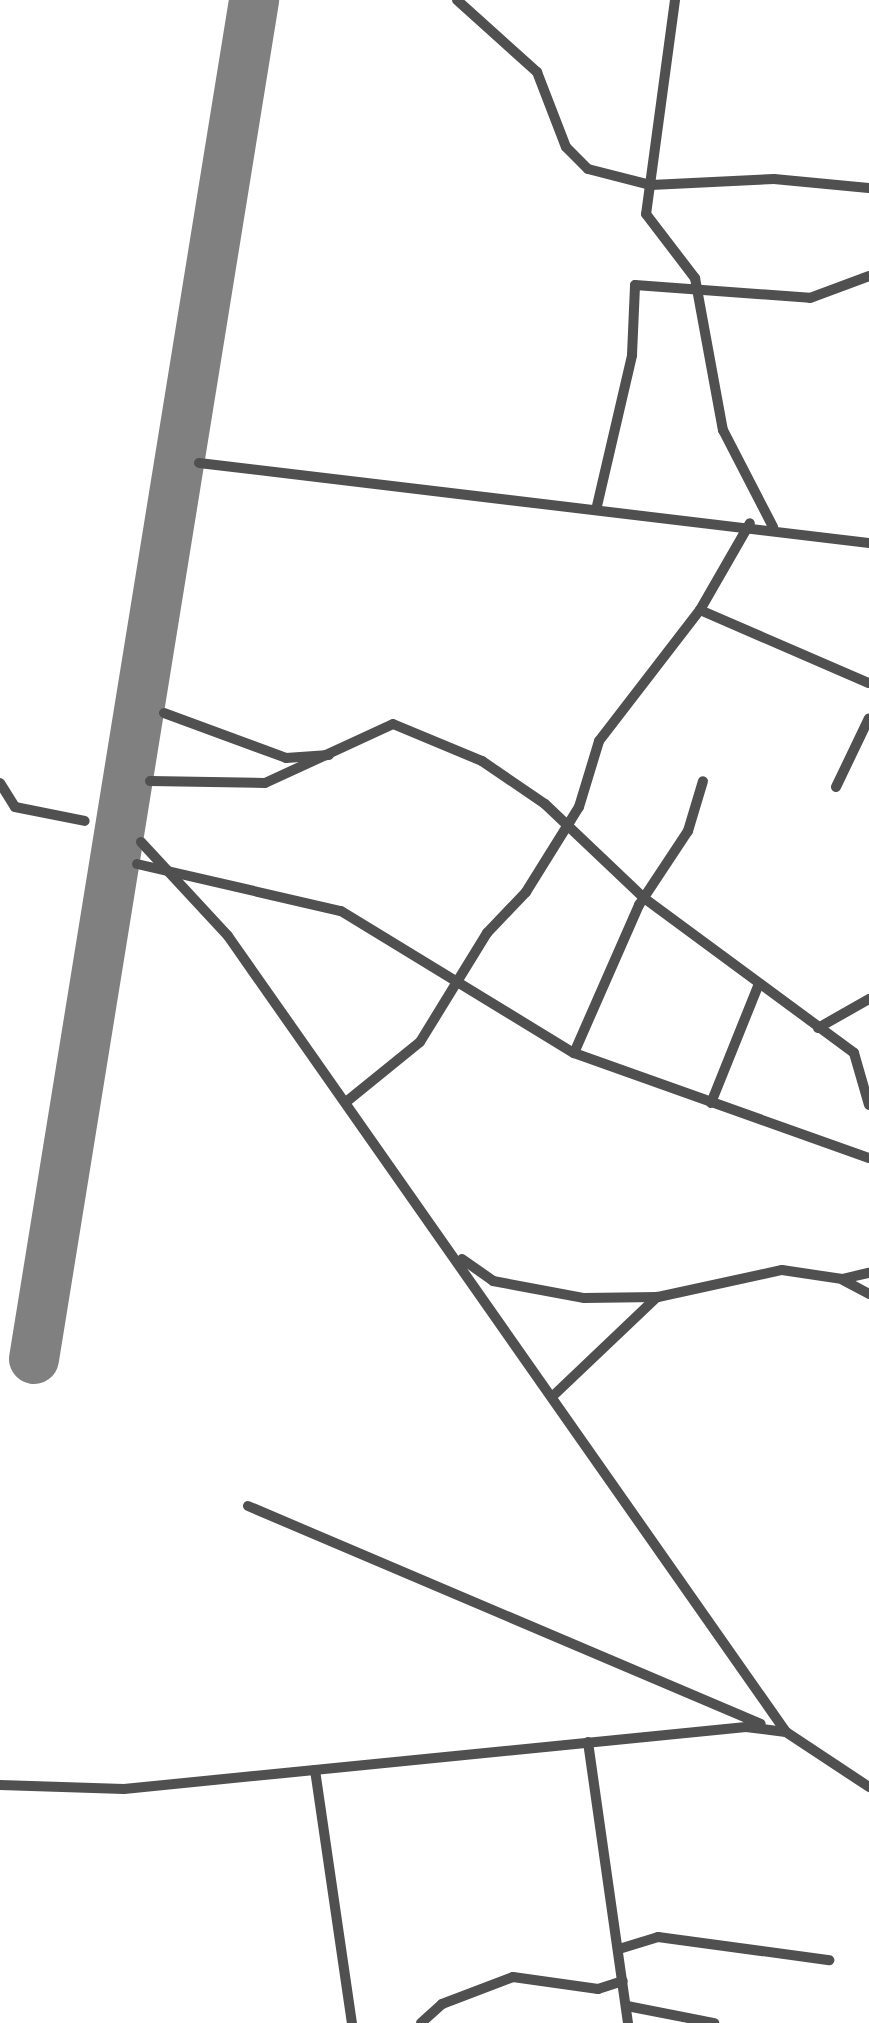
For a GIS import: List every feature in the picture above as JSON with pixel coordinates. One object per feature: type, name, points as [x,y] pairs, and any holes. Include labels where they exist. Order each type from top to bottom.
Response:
[{"type":"street","points":[[457,0],[537,72],[577,162],[650,184],[774,179],[869,188]]},
{"type":"street","points":[[476,14],[479,0]]},
{"type":"street","points":[[675,0],[648,222],[687,264],[700,294],[722,430],[773,526]]},
{"type":"street","points":[[597,506],[632,356],[635,285],[700,294],[810,298],[869,276]]},
{"type":"street","points":[[199,462],[750,523],[869,543]]},
{"type":"street","points":[[346,1102],[391,1074],[568,829],[599,741],[700,610],[750,523]]},
{"type":"street","points":[[700,610],[869,683]]},
{"type":"street","points":[[164,714],[286,758],[335,755]]},
{"type":"street","points":[[836,787],[869,718]]},
{"type":"street","points":[[150,781],[249,786],[335,755],[394,724],[482,761],[568,829],[644,898],[758,986],[854,1053],[869,1105]]},
{"type":"street","points":[[574,1052],[644,898],[688,831],[703,781]]},
{"type":"street","points":[[0,783],[15,807],[86,820]]},
{"type":"street","points":[[141,842],[158,867],[228,936],[554,1394],[786,1732]]},
{"type":"street","points":[[138,864],[341,911],[574,1052],[869,1158]]},
{"type":"street","points":[[711,1102],[758,986]]},
{"type":"street","points":[[818,1028],[869,999]]},
{"type":"street","points":[[454,1252],[493,1281],[538,1293],[658,1297],[782,1270],[842,1280],[869,1294]]},
{"type":"street","points":[[842,1280],[869,1273]]},
{"type":"street","points":[[554,1394],[658,1297]]},
{"type":"street","points":[[248,1506],[786,1732],[869,1787]]},
{"type":"street","points":[[0,1785],[124,1789],[746,1727],[786,1732]]},
{"type":"street","points":[[588,1742],[628,2023]]},
{"type":"street","points":[[315,1770],[352,2023]]},
{"type":"street","points":[[619,1950],[658,1938],[829,1960]]},
{"type":"street","points":[[420,2023],[442,2004],[513,1977],[598,1990],[623,1981]]},
{"type":"street","points":[[627,2006],[714,2023]]},
{"type":"runway","points":[[34,1359],[254,0]]}]
